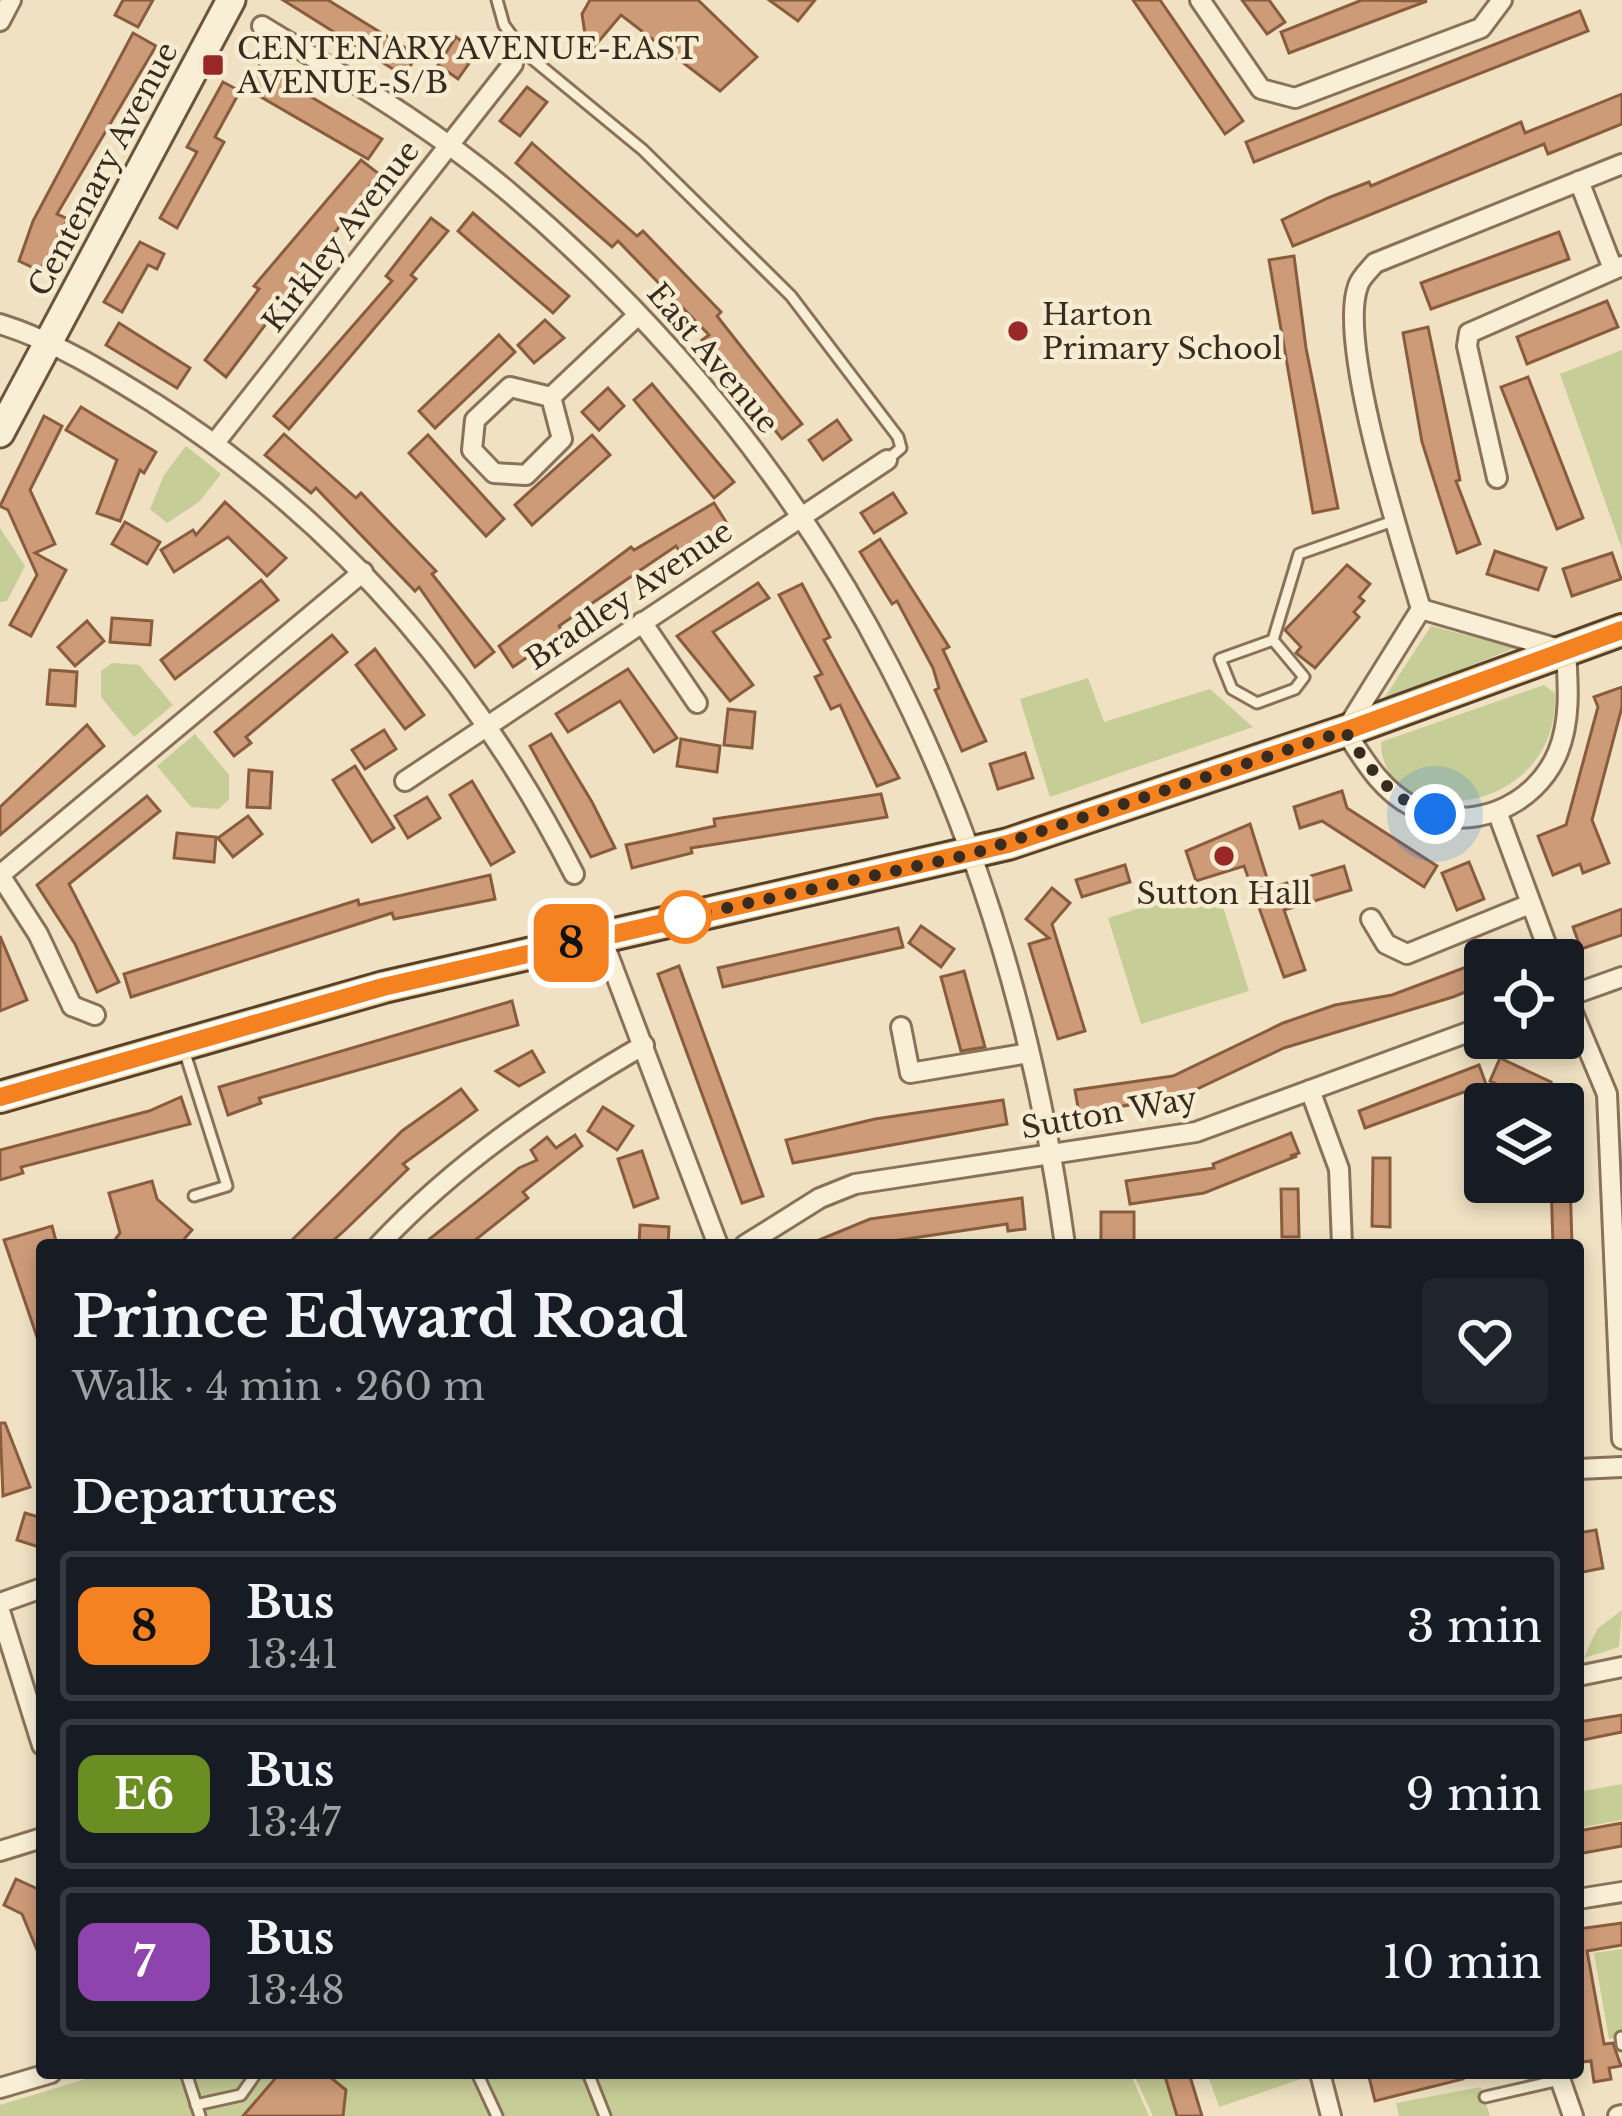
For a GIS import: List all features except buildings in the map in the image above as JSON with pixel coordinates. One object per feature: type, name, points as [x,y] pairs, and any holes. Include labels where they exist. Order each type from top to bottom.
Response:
[{"type":"main road","points":[[0,1097],[383,987],[972,854],[1345,731],[1622,630]]},
{"type":"street","points":[[0,21],[10,0]]},
{"type":"street","name":"Centenary Avenue","points":[[0,434],[231,0]]},
{"type":"street","points":[[1200,0],[1261,89],[1295,98],[1481,28],[1502,0]]},
{"type":"street","name":"East Avenue","points":[[262,26],[450,147],[525,206],[638,315],[733,423],[800,515],[883,645],[938,761],[972,854],[1029,1053],[1053,1154],[1064,1239]]},
{"type":"street","name":"Kirkley Avenue","points":[[214,444],[519,58]]},
{"type":"street","points":[[1421,609],[1566,651],[1566,725],[1558,753],[1538,786],[1498,814],[1461,817],[1413,807],[1374,776],[1345,731],[1421,609],[1368,419],[1356,331],[1358,286],[1375,263],[1622,164]]},
{"type":"street","points":[[1497,478],[1467,346],[1469,334],[1617,268],[1580,181]]},
{"type":"street","points":[[551,397],[638,315]]},
{"type":"street","points":[[0,324],[48,343],[214,444],[292,504],[363,572],[430,646],[489,726],[574,874]]},
{"type":"street","points":[[510,387],[551,397],[562,439],[526,475],[494,473],[472,451],[475,420],[510,387]]},
{"type":"street","name":"Bradley Avenue","points":[[405,782],[887,460]]},
{"type":"street","points":[[95,1015],[72,1006],[38,934],[0,875],[363,572]]},
{"type":"street","points":[[642,622],[697,704]]},
{"type":"street","points":[[1498,814],[1544,939]]},
{"type":"street","points":[[1371,919],[1386,944],[1407,954],[1530,904]]},
{"type":"street","points":[[601,936],[716,1239]]},
{"type":"street","points":[[1584,989],[1622,977]]},
{"type":"street","points":[[62,1026],[72,1006]]},
{"type":"street","points":[[902,1028],[910,1073],[1029,1053]]},
{"type":"street","name":"Sutton Way","points":[[755,1239],[820,1198],[855,1184],[1196,1132],[1464,1034]]},
{"type":"street","points":[[1584,1041],[1607,1094],[1622,1438]]},
{"type":"street","points":[[385,1239],[465,1163],[556,1096],[644,1045]]},
{"type":"street","points":[[1310,1090],[1340,1169],[1342,1239]]},
{"type":"street","points":[[1584,1468],[1622,1467]]},
{"type":"street","points":[[36,1591],[0,1607],[36,1725]]},
{"type":"street","points":[[1584,1675],[1622,1667]]},
{"type":"street","points":[[0,1851],[36,1840]]},
{"type":"street","points":[[1584,1898],[1622,1892]]},
{"type":"street","points":[[0,2088],[36,2077]]},
{"type":"street","points":[[1322,2079],[1331,2116]]},
{"type":"street","points":[[1559,2079],[1573,2116]]},
{"type":"lane","points":[[497,0],[519,58],[643,150],[791,296],[898,437],[901,448],[887,460]]},
{"type":"lane","points":[[1273,640],[1299,554],[1396,520]]},
{"type":"lane","points":[[1273,640],[1304,677],[1294,689],[1257,704],[1232,689],[1220,659],[1273,640]]},
{"type":"lane","points":[[183,1045],[227,1186],[194,1196]]},
{"type":"lane","points":[[188,2079],[198,2110],[241,2095],[252,2079]]},
{"type":"lane","points":[[480,2079],[497,2116]]},
{"type":"lane","points":[[589,2079],[604,2116]]},
{"type":"lane","points":[[1484,2097],[1547,2079]]},
{"type":"green space","points":[[1622,350],[1622,549],[1560,374]]},
{"type":"green space","points":[[186,446],[221,474],[199,502],[167,523],[150,509],[164,475]]},
{"type":"green space","points":[[0,528],[25,566],[7,601],[0,602]]},
{"type":"green space","points":[[1431,626],[1515,648],[1383,700]]},
{"type":"green space","points":[[112,663],[139,665],[173,705],[134,737],[101,697],[101,671]]},
{"type":"green space","points":[[1088,678],[1104,722],[1210,689],[1253,727],[1050,797],[1020,699]]},
{"type":"green space","points":[[1544,685],[1555,693],[1549,736],[1530,767],[1502,789],[1470,800],[1437,800],[1409,791],[1389,771],[1381,742]]},
{"type":"green space","points":[[195,734],[229,775],[229,800],[218,809],[191,807],[157,766]]},
{"type":"green space","points":[[1216,884],[1249,991],[1141,1024],[1108,918]]},
{"type":"green space","points":[[1622,1610],[1619,1647],[1584,1658],[1597,1629]]},
{"type":"green space","points":[[1622,1784],[1622,1820],[1584,1827],[1584,1791]]},
{"type":"green space","points":[[1622,1949],[1622,2037],[1609,2039],[1594,1953]]},
{"type":"green space","points":[[86,2079],[1133,2079],[1149,2116],[0,2116],[0,2105]]},
{"type":"green space","points":[[1136,2079],[1165,2079],[1177,2116],[1153,2116]]},
{"type":"green space","points":[[1209,2079],[1301,2079],[1219,2107]]},
{"type":"green space","points":[[1481,2087],[1490,2116],[1399,2116],[1396,2103]]},
{"type":"bus line","name":"8","points":[[0,1097],[383,987],[1008,844],[1178,790],[1622,630]]},
{"type":"place","name":"CENTENARY AVENUE-EAST AVENUE-S/B","points":[[213,65]]},
{"type":"place","name":"Harton Primary School","points":[[1018,331]]},
{"type":"place","name":"Sutton Hall","points":[[1224,856]]},
{"type":"route","points":[[685,917],[1008,844],[1345,731],[1374,776],[1413,807],[1435,814]]}]
